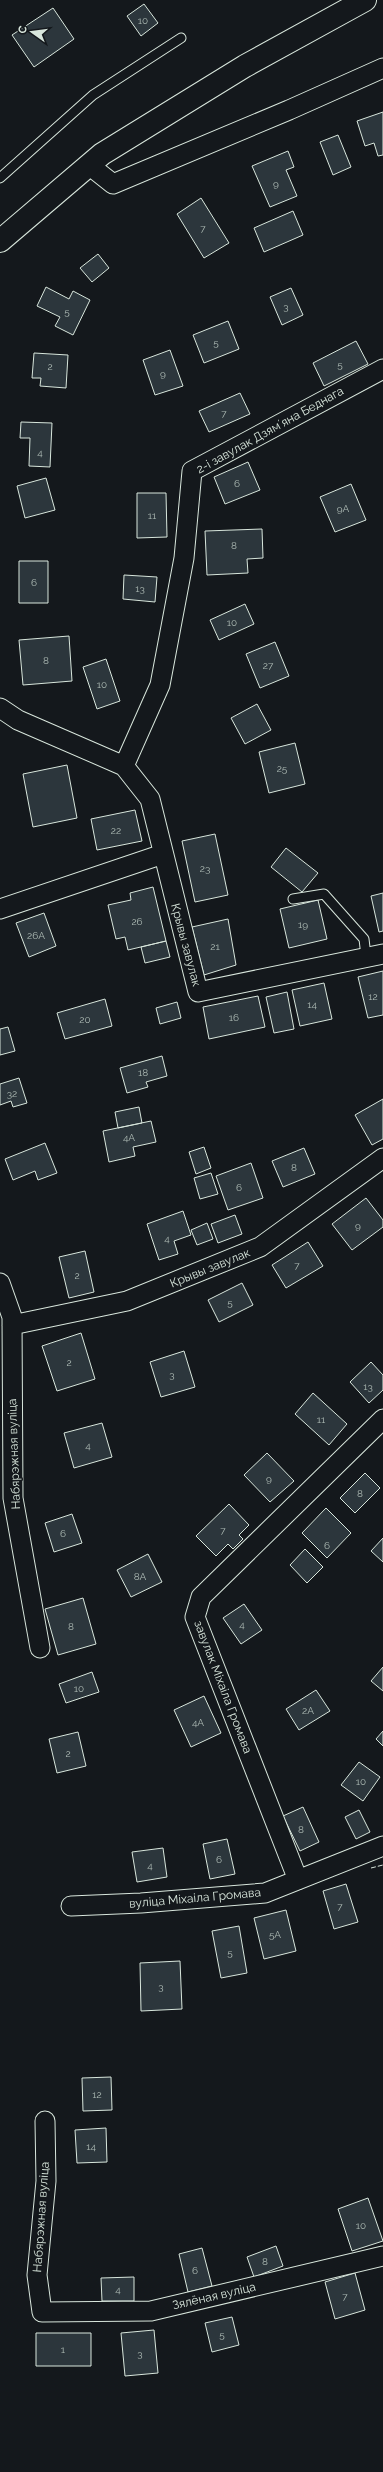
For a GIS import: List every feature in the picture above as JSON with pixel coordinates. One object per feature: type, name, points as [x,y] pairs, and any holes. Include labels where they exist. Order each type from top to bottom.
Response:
[{"type":"main road","points":[[0,242],[102,154],[245,66],[365,0]]},
{"type":"street","points":[[89,165],[113,184],[289,110],[383,68]]},
{"type":"street","name":"2-і завулак Дзямʼяна Беднага","points":[[124,766],[160,685],[184,558],[192,472],[383,369]]},
{"type":"street","points":[[0,708],[18,720],[124,766]]},
{"type":"street","name":"Крывы завулак","points":[[124,766],[150,799],[198,992],[374,955]]},
{"type":"street","points":[[0,909],[163,854]]},
{"type":"street","name":"Крывы завулак","points":[[12,1325],[127,1301],[260,1247],[383,1158]]},
{"type":"street","name":"Набярэжная вуліца","points":[[0,1283],[12,1317],[13,1498],[40,1648]]},
{"type":"street","name":"завулак Міхаіла Громава","points":[[298,1880],[195,1617],[201,1597],[383,1419]]},
{"type":"street","name":"вуліца Міхаіла Громава","points":[[71,1906],[140,1903],[265,1893],[383,1846]]},
{"type":"street","name":"Набярэжная вуліца","points":[[42,2312],[37,2275],[46,2181],[45,2121]]},
{"type":"street","name":"Зялёная вуліца","points":[[42,2312],[151,2311],[383,2256]]},
{"type":"lane","points":[[0,178],[93,95],[181,38]]},
{"type":"lane","points":[[293,899],[324,894],[364,939],[374,955]]},
{"type":"building","points":[[144,4],[158,23],[141,36],[127,16]]},
{"type":"building","points":[[53,8],[74,39],[34,67],[12,35]]},
{"type":"building","points":[[383,112],[383,155],[378,156],[374,143],[365,146],[357,121]]},
{"type":"building","points":[[338,135],[351,167],[333,175],[320,142]]},
{"type":"building","points":[[288,151],[294,167],[286,170],[297,196],[270,207],[252,166]]},
{"type":"building","points":[[201,198],[229,243],[204,258],[177,214]]},
{"type":"building","points":[[293,211],[303,235],[264,252],[254,228]]},
{"type":"building","points":[[98,254],[109,268],[92,282],[80,268]]},
{"type":"building","points":[[46,287],[69,299],[73,291],[90,300],[73,335],[55,326],[60,317],[37,306]]},
{"type":"building","points":[[291,288],[303,315],[282,325],[270,297]]},
{"type":"building","points":[[228,321],[239,349],[204,363],[193,335]]},
{"type":"building","points":[[356,341],[368,364],[324,386],[313,363]]},
{"type":"building","points":[[170,350],[183,386],[155,395],[143,360]]},
{"type":"building","points":[[34,353],[68,355],[66,388],[40,386],[41,378],[32,378]]},
{"type":"building","points":[[240,393],[250,414],[209,432],[199,411]]},
{"type":"building","points":[[21,422],[52,423],[50,467],[29,466],[30,438],[20,438]]},
{"type":"building","points":[[248,462],[260,490],[225,504],[214,477]]},
{"type":"building","points":[[46,478],[55,510],[25,518],[17,486]]},
{"type":"building","points":[[351,484],[366,520],[335,532],[320,497]]},
{"type":"building","points":[[137,493],[166,493],[167,537],[137,538]]},
{"type":"building","points":[[262,529],[263,558],[247,559],[248,573],[207,575],[205,531]]},
{"type":"building","points":[[19,561],[48,561],[48,603],[19,603]]},
{"type":"building","points":[[124,575],[157,577],[155,602],[123,599]]},
{"type":"building","points":[[245,604],[254,624],[219,640],[210,620]]},
{"type":"building","points":[[69,636],[72,681],[23,685],[19,640]]},
{"type":"building","points":[[275,642],[289,676],[260,688],[246,654]]},
{"type":"building","points":[[106,659],[120,701],[97,709],[83,667]]},
{"type":"building","points":[[257,704],[271,730],[245,744],[231,718]]},
{"type":"building","points":[[295,743],[305,784],[269,793],[259,752]]},
{"type":"building","points":[[67,765],[77,818],[33,827],[23,774]]},
{"type":"building","points":[[135,810],[142,841],[97,850],[91,819]]},
{"type":"building","points":[[215,834],[228,895],[195,902],[182,841]]},
{"type":"building","points":[[286,848],[318,873],[302,892],[271,867]]},
{"type":"building","points":[[153,887],[166,941],[128,950],[125,937],[116,939],[108,905],[131,900],[130,893]]},
{"type":"building","points":[[383,893],[383,931],[379,932],[371,896]]},
{"type":"building","points":[[318,900],[327,939],[289,948],[280,909]]},
{"type":"building","points":[[44,913],[56,946],[29,957],[16,923]]},
{"type":"building","points":[[228,919],[236,965],[204,975],[192,927]]},
{"type":"building","points":[[166,941],[170,957],[145,963],[141,947]]},
{"type":"building","points":[[383,971],[383,1015],[368,1018],[358,977]]},
{"type":"building","points":[[324,983],[332,1019],[300,1026],[292,990]]},
{"type":"building","points":[[287,992],[294,1029],[274,1033],[266,997]]},
{"type":"building","points":[[258,996],[265,1027],[209,1039],[203,1007]]},
{"type":"building","points":[[105,999],[112,1026],[65,1039],[57,1013]]},
{"type":"building","points":[[177,1002],[181,1018],[160,1024],[156,1008]]},
{"type":"building","points":[[8,1027],[15,1051],[0,1055],[0,1029]]},
{"type":"building","points":[[162,1056],[167,1076],[146,1082],[148,1087],[127,1093],[120,1068]]},
{"type":"building","points":[[19,1078],[27,1103],[13,1107],[11,1101],[0,1105],[0,1084]]},
{"type":"building","points":[[383,1099],[383,1139],[372,1145],[355,1115]]},
{"type":"building","points":[[139,1107],[142,1123],[118,1128],[115,1112]]},
{"type":"building","points":[[151,1121],[156,1142],[133,1147],[135,1156],[109,1162],[103,1131]]},
{"type":"building","points":[[45,1143],[57,1173],[38,1180],[35,1171],[13,1180],[5,1159]]},
{"type":"building","points":[[204,1147],[211,1168],[196,1174],[189,1152]]},
{"type":"building","points":[[304,1148],[315,1174],[283,1187],[272,1161]]},
{"type":"building","points":[[251,1163],[263,1198],[228,1210],[216,1176]]},
{"type":"building","points":[[211,1173],[218,1194],[200,1199],[194,1178]]},
{"type":"building","points":[[366,1198],[383,1220],[383,1227],[352,1250],[332,1224]]},
{"type":"building","points":[[183,1211],[191,1235],[174,1241],[178,1254],[159,1260],[147,1224]]},
{"type":"building","points":[[235,1215],[242,1234],[218,1243],[211,1224]]},
{"type":"building","points":[[207,1223],[213,1239],[197,1245],[191,1230]]},
{"type":"building","points":[[308,1242],[323,1266],[286,1288],[272,1265]]},
{"type":"building","points":[[85,1251],[94,1292],[69,1298],[59,1257]]},
{"type":"building","points":[[242,1283],[253,1305],[219,1322],[208,1300]]},
{"type":"building","points":[[81,1333],[95,1379],[57,1391],[42,1346]]},
{"type":"building","points":[[184,1351],[195,1387],[161,1397],[150,1362]]},
{"type":"building","points":[[371,1362],[383,1375],[383,1390],[369,1403],[350,1382]]},
{"type":"building","points":[[313,1393],[347,1424],[329,1445],[295,1414]]},
{"type":"building","points":[[102,1423],[112,1457],[74,1468],[64,1433]]},
{"type":"building","points":[[267,1453],[294,1481],[270,1502],[244,1475]]},
{"type":"building","points":[[365,1473],[380,1488],[355,1513],[340,1498]]},
{"type":"building","points":[[229,1504],[249,1525],[239,1535],[243,1539],[233,1549],[228,1544],[216,1556],[196,1536]]},
{"type":"building","points":[[326,1508],[351,1533],[327,1558],[302,1533]]},
{"type":"building","points":[[72,1514],[82,1543],[54,1552],[45,1523]]},
{"type":"building","points":[[383,1538],[383,1562],[371,1551]]},
{"type":"building","points":[[305,1549],[323,1567],[307,1583],[290,1565]]},
{"type":"building","points":[[148,1554],[162,1582],[131,1597],[117,1570]]},
{"type":"building","points":[[83,1598],[96,1644],[58,1655],[45,1609]]},
{"type":"building","points":[[244,1604],[262,1630],[241,1644],[223,1618]]},
{"type":"building","points":[[383,1667],[383,1691],[371,1681]]},
{"type":"building","points":[[92,1672],[99,1692],[66,1703],[59,1684]]},
{"type":"building","points":[[316,1690],[330,1711],[299,1730],[286,1709]]},
{"type":"building","points":[[204,1696],[221,1733],[191,1747],[174,1710]]},
{"type":"building","points":[[383,1731],[383,1746],[376,1739]]},
{"type":"building","points":[[78,1732],[86,1766],[57,1773],[49,1739]]},
{"type":"building","points":[[359,1762],[380,1777],[363,1801],[341,1785]]},
{"type":"building","points":[[303,1807],[319,1842],[300,1851],[283,1816]]},
{"type":"building","points":[[359,1810],[370,1832],[356,1839],[345,1817]]},
{"type":"building","points":[[227,1839],[235,1874],[210,1879],[203,1844]]},
{"type":"building","points":[[163,1848],[167,1877],[137,1882],[132,1852]]},
{"type":"building","points":[[346,1884],[358,1922],[334,1929],[323,1891]]},
{"type":"building","points":[[286,1910],[296,1951],[264,1959],[254,1918]]},
{"type":"building","points":[[239,1926],[247,1973],[221,1978],[212,1931]]},
{"type":"building","points":[[180,1961],[182,2009],[141,2011],[140,1963]]},
{"type":"building","points":[[111,2077],[112,2110],[83,2111],[82,2078]]},
{"type":"building","points":[[106,2128],[107,2162],[77,2163],[75,2130]]},
{"type":"building","points":[[368,2198],[383,2241],[352,2251],[338,2209]]},
{"type":"building","points":[[276,2246],[283,2266],[254,2277],[247,2257]]},
{"type":"building","points":[[202,2248],[212,2286],[188,2292],[179,2254]]},
{"type":"building","points":[[355,2273],[365,2310],[335,2319],[325,2282]]},
{"type":"building","points":[[134,2277],[134,2301],[102,2301],[101,2278]]},
{"type":"building","points":[[232,2317],[239,2345],[212,2352],[205,2323]]},
{"type":"building","points":[[154,2330],[158,2373],[125,2376],[121,2333]]},
{"type":"building","points":[[36,2333],[91,2333],[91,2366],[36,2366]]},
{"type":"fence","points":[[371,1868],[383,1865]]}]
